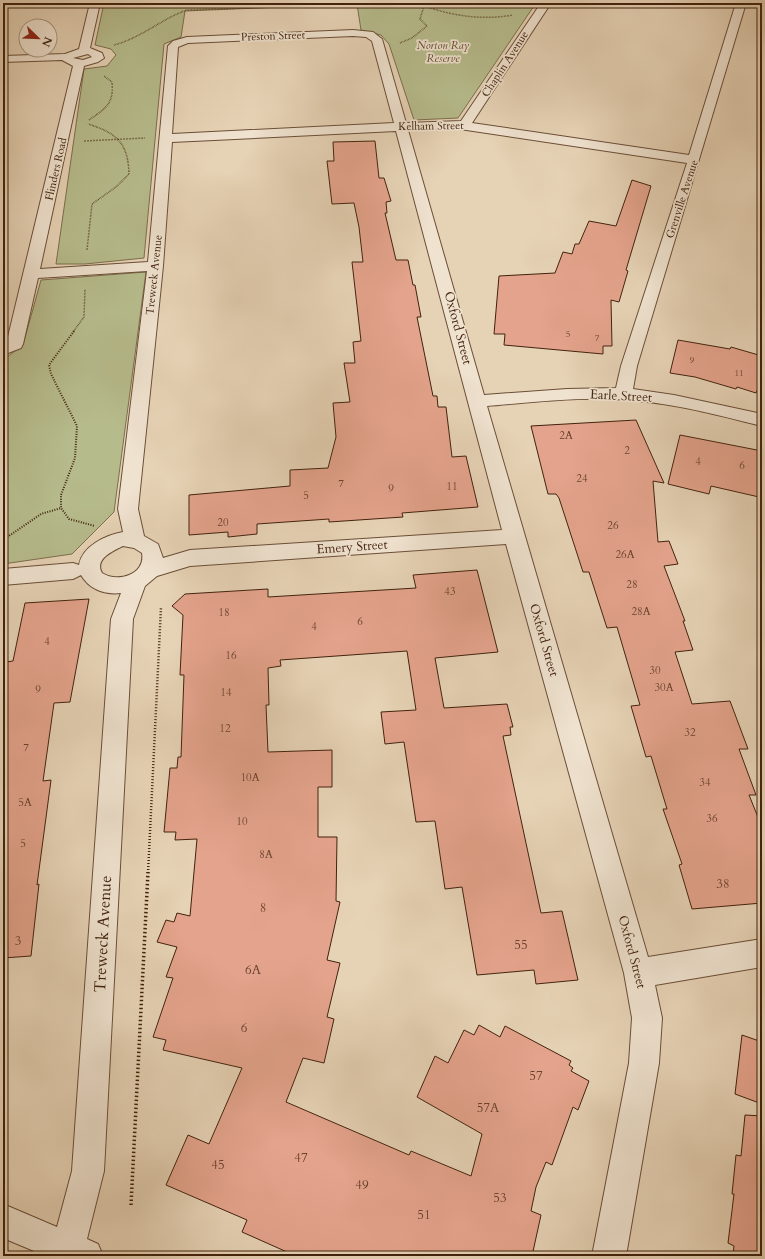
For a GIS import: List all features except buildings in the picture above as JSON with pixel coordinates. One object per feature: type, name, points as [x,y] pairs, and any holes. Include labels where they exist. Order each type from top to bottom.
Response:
[{"type":"street","points":[[84,51],[95,3]]},
{"type":"street","name":"Chaplin Avenue","points":[[465,125],[546,3]]},
{"type":"street","name":"Grenville Avenue","points":[[623,394],[629,366],[694,160],[741,3]]},
{"type":"street","name":"Preston Street","points":[[177,42],[203,39],[353,33],[369,34]]},
{"type":"street","name":"Oxford Street","points":[[369,34],[377,39],[402,126],[514,536],[638,973],[648,1018],[644,1064],[609,1256]]},
{"type":"street","name":"Treweck Avenue","points":[[109,543],[128,509],[155,266],[173,46],[177,42]]},
{"type":"street","points":[[3,60],[67,56],[84,51],[95,52],[98,54],[98,58],[94,61],[79,63],[67,60],[67,56]]},
{"type":"street","name":"Flinders Road","points":[[9,347],[32,274],[79,63]]},
{"type":"street","name":"Kelham Street","points":[[166,138],[402,126],[465,125],[694,160]]},
{"type":"street","points":[[32,274],[155,266]]},
{"type":"street","name":"Earle Street","points":[[478,401],[599,393],[623,394],[655,397],[762,420]]},
{"type":"street","name":"Treweck Avenue","points":[[128,509],[143,545]]},
{"type":"street","name":"Emery Street","points":[[143,576],[190,558],[514,536]]},
{"type":"street","points":[[122,539],[143,545],[154,559],[143,576],[122,586],[108,586],[99,582],[92,576],[89,568],[90,559],[98,550],[109,543],[122,539]]},
{"type":"street","name":"Emery Street","points":[[143,545],[190,558]]},
{"type":"street","points":[[3,577],[73,571]]},
{"type":"street","name":"Treweck Avenue","points":[[77,1252],[88,1171],[122,619],[143,576]]},
{"type":"street","name":"Treweck Avenue","points":[[108,586],[122,619]]},
{"type":"street","points":[[638,973],[762,953]]},
{"type":"street","points":[[3,1222],[77,1252]]},
{"type":"path","points":[[110,46],[131,39],[168,16],[188,10],[389,3]]},
{"type":"path","points":[[416,3],[459,17],[498,18],[514,14]]},
{"type":"path","points":[[400,43],[412,38],[427,26],[420,19],[424,6]]},
{"type":"path","points":[[62,142],[166,138]]},
{"type":"path","points":[[3,540],[41,514],[61,508]]},
{"type":"path","points":[[130,1206],[160,607]]},
{"type":"green space","name":"Norton Ray Reserve","points":[[104,3],[536,3],[458,118],[414,120],[389,44],[381,35],[361,30],[357,4],[185,11],[181,37],[164,44],[144,258],[85,264],[56,264],[84,69],[107,66],[116,55],[111,49],[95,45]]},
{"type":"green space","points":[[146,272],[114,512],[72,554],[3,564],[3,360],[23,345],[41,280]]}]
